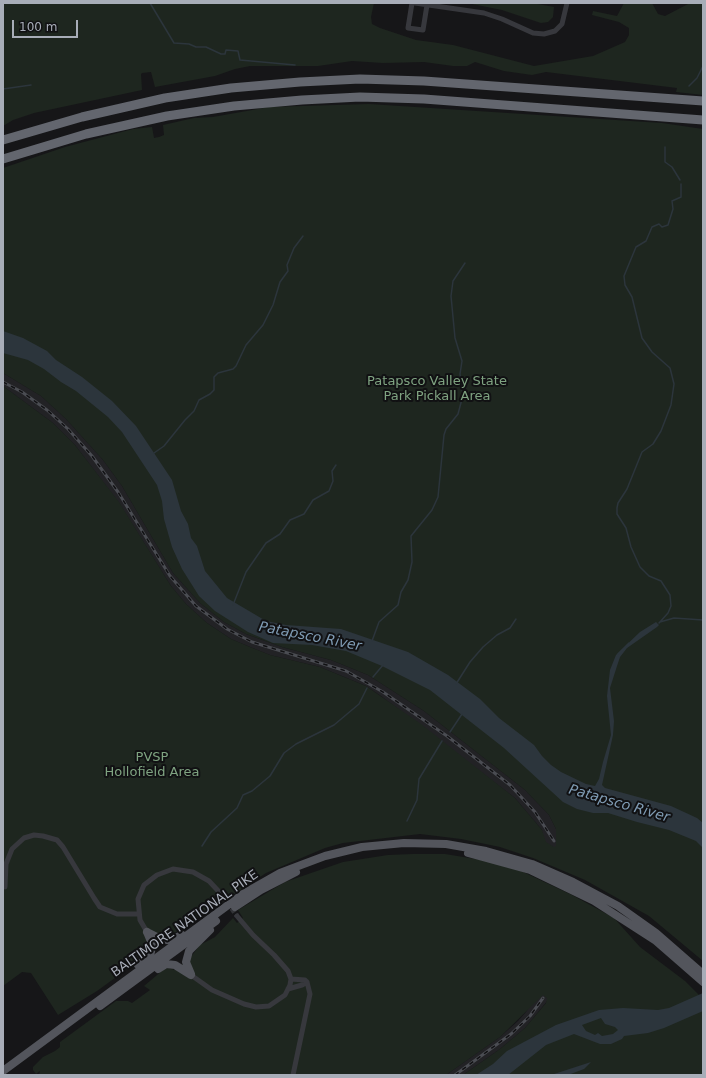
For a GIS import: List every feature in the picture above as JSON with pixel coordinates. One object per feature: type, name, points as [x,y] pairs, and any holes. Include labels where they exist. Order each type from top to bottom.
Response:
[{"type":"highway","points":[[3,140],[82,117],[158,100],[231,88],[300,82],[360,79],[431,81],[703,102]]},
{"type":"highway","points":[[3,159],[86,134],[161,118],[234,106],[302,100],[360,98],[424,99],[703,120]]},
{"type":"main road","name":"BALTIMORE NATIONAL PIKE","points":[[7,1075],[202,924],[259,884],[280,873],[325,856],[383,844],[446,844],[479,849],[509,857],[573,882],[635,917],[690,966],[703,982]]},
{"type":"main road","name":"BALTIMORE NATIONAL PIKE","points":[[3,1071],[218,919],[272,884],[300,871],[334,859],[388,849],[414,848],[456,850],[508,862],[570,888],[638,928],[703,974]]},
{"type":"main road","points":[[191,975],[186,962],[189,951],[209,931],[218,919]]},
{"type":"main road","points":[[147,932],[157,938],[171,940],[202,924]]},
{"type":"main road","points":[[122,986],[151,952],[152,944],[147,932]]},
{"type":"main road","points":[[122,986],[143,979],[166,964],[175,965],[191,975]]},
{"type":"street","points":[[412,3],[408,28],[423,30],[427,5]]},
{"type":"street","points":[[415,3],[484,14],[502,19],[534,33],[544,34],[555,31],[562,24],[567,3]]},
{"type":"street","points":[[5,887],[6,864],[12,849],[24,838],[34,835],[43,836],[56,840],[64,847],[100,907],[117,914],[139,914]]},
{"type":"street","points":[[147,932],[139,914],[138,899],[144,886],[152,878],[168,870],[180,869],[198,874],[209,881],[223,896]]},
{"type":"street","points":[[191,975],[203,985],[226,997],[256,1007],[269,1006],[288,989],[291,979],[285,966],[253,935],[237,916]]},
{"type":"street","points":[[291,979],[302,978],[307,982],[310,998],[299,1038],[293,1075]]},
{"type":"street","points":[[288,989],[307,982]]},
{"type":"shaded area","points":[[3,373],[41,396],[66,419],[103,460],[122,486],[173,573],[200,603],[224,622],[246,634],[282,647],[331,660],[368,675],[424,711],[525,790],[549,815],[556,829],[560,852],[544,861],[542,830],[515,798],[366,686],[320,667],[270,655],[231,639],[207,623],[186,604],[171,586],[119,503],[75,445],[53,423],[3,386]]},
{"type":"shaded area","points":[[523,940],[548,1000],[525,1028],[500,1049],[463,1075],[446,1075],[500,1037],[518,1021],[526,1012],[541,987]]},
{"type":"green space","points":[[3,3],[374,3],[371,17],[372,24],[380,28],[416,40],[453,45],[534,66],[593,56],[625,42],[629,35],[629,28],[619,22],[592,15],[593,11],[617,16],[624,3],[652,3],[658,14],[665,16],[690,3],[703,3],[703,95],[676,92],[677,88],[546,72],[532,75],[504,71],[475,62],[467,66],[453,66],[424,62],[383,63],[352,61],[318,66],[250,66],[235,69],[215,76],[155,87],[151,72],[142,73],[142,90],[34,113],[13,120],[3,126]]},
{"type":"green space","points":[[467,3],[532,3],[554,7],[553,17],[548,22],[541,23],[502,10]]},
{"type":"green space","name":"Patapsco Valley State Park Pickall Area","points":[[369,104],[662,123],[703,129],[703,961],[649,916],[585,880],[533,858],[500,847],[461,839],[420,834],[343,843],[325,848],[266,873],[176,932],[170,934],[144,951],[143,956],[129,962],[118,970],[119,975],[97,991],[58,1015],[31,973],[22,972],[3,986],[3,386],[53,423],[75,445],[119,502],[171,586],[186,604],[207,623],[231,639],[270,655],[320,667],[366,686],[421,724],[515,798],[542,830],[546,842],[554,847],[556,846],[556,829],[549,815],[525,790],[424,711],[368,675],[331,660],[282,647],[246,634],[224,622],[200,603],[173,573],[122,486],[103,460],[66,419],[41,396],[3,373],[3,168],[65,147],[133,129],[152,127],[154,138],[159,137],[164,135],[163,125],[194,118],[213,117],[269,107]]},
{"type":"green space","points":[[445,854],[494,862],[519,870],[572,895],[614,918],[640,947],[685,981],[699,995],[703,993],[703,1075],[463,1075],[500,1049],[525,1028],[546,1003],[547,998],[543,995],[500,1037],[446,1075],[39,1075],[40,1071],[36,1074],[33,1070],[33,1067],[43,1057],[60,1047],[60,1042],[116,1001],[128,1001],[132,1003],[150,990],[144,986],[163,970],[168,968],[175,970],[190,958],[200,945],[215,937],[233,918],[237,923],[243,918],[238,910],[285,882],[343,862],[388,855]]},
{"type":"water","name":"Patapsco River","points":[[3,331],[23,338],[47,351],[56,360],[82,377],[112,401],[136,426],[172,480],[181,511],[188,524],[191,538],[197,546],[205,571],[227,598],[266,621],[286,625],[341,629],[408,652],[448,675],[480,699],[499,718],[534,745],[551,765],[561,772],[586,784],[595,786],[599,779],[611,735],[607,696],[610,670],[616,655],[640,632],[656,622],[659,625],[657,627],[627,648],[620,657],[617,666],[610,688],[614,721],[613,735],[602,785],[605,788],[671,806],[697,818],[703,823],[703,848],[696,841],[669,830],[608,813],[593,813],[577,809],[563,802],[504,748],[430,690],[382,666],[346,651],[312,645],[273,643],[248,632],[215,611],[199,596],[182,569],[172,547],[157,485],[122,432],[108,417],[76,391],[44,369],[28,360],[3,353]]},
{"type":"water","points":[[703,993],[703,1011],[664,1028],[648,1033],[624,1036],[622,1039],[611,1044],[600,1044],[574,1034],[546,1045],[508,1075],[476,1075],[493,1064],[507,1051],[556,1025],[599,1010],[623,1008],[658,1010],[669,1008]],"holes":[[[601,1018],[605,1024],[615,1027],[618,1030],[613,1034],[602,1036],[598,1033],[595,1035],[586,1031],[582,1025]]]},
{"type":"water","points":[[591,1062],[584,1069],[568,1075],[551,1075]]},
{"type":"waterway","points":[[150,3],[174,43],[189,44],[196,47],[206,47],[221,54],[225,54],[226,50],[238,51],[240,60],[295,65]]},
{"type":"waterway","points":[[689,86],[697,78],[703,66]]},
{"type":"waterway","points":[[3,89],[31,85]]},
{"type":"waterway","points":[[665,147],[665,162],[672,167],[680,180]]},
{"type":"waterway","points":[[659,623],[668,613],[671,606],[670,595],[661,581],[649,576],[640,567],[631,547],[626,528],[617,514],[617,508],[618,503],[627,489],[642,452],[653,444],[661,431],[671,405],[674,384],[670,368],[652,352],[642,338],[632,297],[625,285],[624,276],[636,247],[646,241],[652,227],[659,224],[662,227],[668,225],[673,209],[672,201],[681,197],[681,184]]},
{"type":"waterway","points":[[154,453],[164,446],[194,411],[199,400],[214,390],[214,377],[218,373],[233,369],[236,366],[246,345],[263,325],[273,305],[280,282],[288,271],[287,265],[294,248],[303,236]]},
{"type":"waterway","points":[[372,641],[379,622],[398,605],[401,592],[408,580],[412,562],[411,536],[432,510],[438,497],[444,435],[446,429],[458,414],[463,395],[460,374],[462,361],[455,338],[451,296],[453,281],[465,263]]},
{"type":"waterway","points":[[233,605],[246,572],[266,543],[280,534],[290,520],[304,514],[313,500],[329,491],[333,481],[332,471],[336,465]]},
{"type":"waterway","points":[[660,622],[674,618],[703,620]]},
{"type":"waterway","points":[[456,684],[470,662],[483,647],[497,635],[510,628],[516,619]]},
{"type":"waterway","points":[[618,654],[629,643]]},
{"type":"waterway","points":[[373,677],[383,665]]},
{"type":"waterway","points":[[202,846],[211,832],[237,808],[243,795],[252,791],[270,776],[284,753],[296,744],[334,725],[359,704],[367,688]]},
{"type":"waterway","points":[[450,732],[462,714]]},
{"type":"waterway","points":[[407,821],[417,800],[419,779],[442,741]]},
{"type":"tunnel","points":[[223,896],[237,916]]},
{"type":"railway","points":[[3,382],[22,392],[47,410],[68,429],[92,456],[118,492],[170,576],[196,606],[227,629],[252,642],[346,671],[383,692],[447,736],[510,785],[535,812],[554,841]]},
{"type":"railway","points":[[455,1075],[511,1034],[530,1016],[543,998]]},
{"type":"park label","name":"PVSP Hollofield Area","points":[[152,766]]}]
